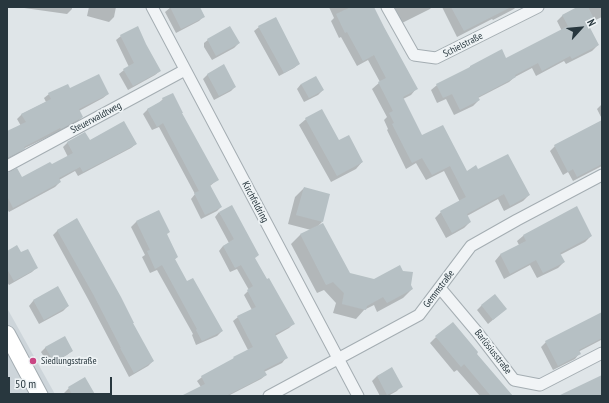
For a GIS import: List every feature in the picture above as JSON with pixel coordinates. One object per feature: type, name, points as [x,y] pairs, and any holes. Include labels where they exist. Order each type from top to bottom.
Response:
[{"type":"street","name":"Kirchfeldring","points":[[152,7],[358,396]]},
{"type":"street","name":"Schielstraße","points":[[387,7],[414,55],[436,58],[538,7]]},
{"type":"street","name":"Steuerwaldtweg","points":[[7,166],[185,70]]},
{"type":"street","name":"Gemmstraße","points":[[269,396],[419,315],[472,246],[517,220],[602,175]]},
{"type":"street","name":"Barlösiusstraße","points":[[440,288],[477,332],[514,380],[540,385],[602,353]]},
{"type":"street","points":[[7,334],[40,396]]},
{"type":"shaded area","points":[[7,308],[56,396],[7,396]]},
{"type":"building","points":[[170,7],[200,7],[205,17],[181,29]]},
{"type":"building","points":[[351,7],[374,7],[418,89],[403,97],[422,135],[443,125],[467,171],[476,165],[478,169],[508,154],[530,195],[510,206],[504,194],[467,214],[471,222],[452,233],[440,211],[466,197],[450,166],[432,175],[422,158],[412,163],[392,124],[394,123],[389,113],[393,111],[378,82],[386,78],[374,55],[363,61],[347,32],[345,33],[336,14]]},
{"type":"building","points":[[451,7],[511,7],[464,31]]},
{"type":"building","points":[[577,7],[588,7],[594,19],[587,22],[599,45],[572,59],[570,56],[542,71],[538,63],[515,75],[516,77],[478,97],[480,100],[460,110],[452,94],[443,98],[436,84],[502,49],[506,58],[568,26],[562,15]]},
{"type":"building","points":[[276,17],[300,64],[284,73],[258,26]]},
{"type":"building","points":[[138,26],[161,71],[133,86],[123,69],[134,63],[120,35]]},
{"type":"building","points":[[230,26],[240,43],[216,56],[207,39]]},
{"type":"building","points":[[224,64],[236,87],[219,96],[207,74]]},
{"type":"building","points":[[99,74],[109,94],[79,109],[83,117],[24,147],[25,149],[7,158],[7,131],[26,122],[21,114],[51,99],[48,93],[68,84],[70,88]]},
{"type":"building","points":[[316,76],[324,90],[309,98],[301,84]]},
{"type":"building","points":[[173,93],[182,113],[219,180],[210,185],[222,207],[205,215],[194,193],[199,191],[163,123],[157,127],[147,109],[163,100],[162,98]]},
{"type":"building","points":[[322,109],[339,140],[349,135],[363,162],[337,176],[305,118]]},
{"type":"building","points":[[602,120],[602,164],[577,177],[573,169],[568,172],[554,145]]},
{"type":"building","points":[[124,121],[137,144],[83,172],[80,167],[59,178],[61,182],[13,208],[7,196],[7,173],[17,168],[22,177],[50,162],[52,164],[73,153],[67,142],[85,132],[90,140]]},
{"type":"building","points":[[304,187],[330,194],[323,222],[296,215]]},
{"type":"building","points":[[232,205],[259,255],[255,258],[267,279],[269,278],[295,324],[275,334],[288,358],[264,370],[267,375],[226,396],[181,396],[205,384],[201,376],[253,347],[237,316],[256,307],[247,290],[253,286],[241,265],[235,268],[223,246],[234,239],[219,212]]},
{"type":"building","points":[[577,206],[592,236],[560,253],[565,262],[543,273],[536,260],[510,274],[500,254],[526,241],[523,235]]},
{"type":"building","points":[[159,210],[170,232],[167,234],[178,257],[175,259],[187,281],[193,278],[223,331],[202,341],[162,265],[155,269],[147,251],[150,250],[136,221]]},
{"type":"building","points":[[77,218],[121,297],[133,323],[154,361],[134,373],[93,294],[57,230]]},
{"type":"building","points":[[323,223],[350,273],[374,279],[400,265],[403,271],[413,272],[411,285],[413,289],[387,303],[383,297],[367,306],[366,310],[342,304],[344,293],[333,282],[326,285],[300,234]]},
{"type":"building","points":[[17,245],[21,252],[28,249],[38,268],[14,281],[7,269],[7,251]]},
{"type":"building","points":[[58,286],[69,306],[44,320],[33,300]]},
{"type":"building","points":[[495,294],[507,309],[493,320],[481,305]]},
{"type":"building","points":[[602,312],[602,338],[579,350],[581,354],[558,366],[545,341]]},
{"type":"building","points":[[453,322],[478,352],[477,354],[513,396],[491,396],[464,364],[461,367],[435,336]]},
{"type":"building","points":[[65,336],[73,351],[54,362],[45,347]]},
{"type":"building","points":[[392,367],[403,387],[387,395],[377,376]]},
{"type":"building","points":[[602,375],[602,396],[558,396]]},
{"type":"building","points":[[85,377],[96,396],[73,396],[68,387]]},
{"type":"place","name":"Siedlungsstraße","points":[[33,361]]}]
